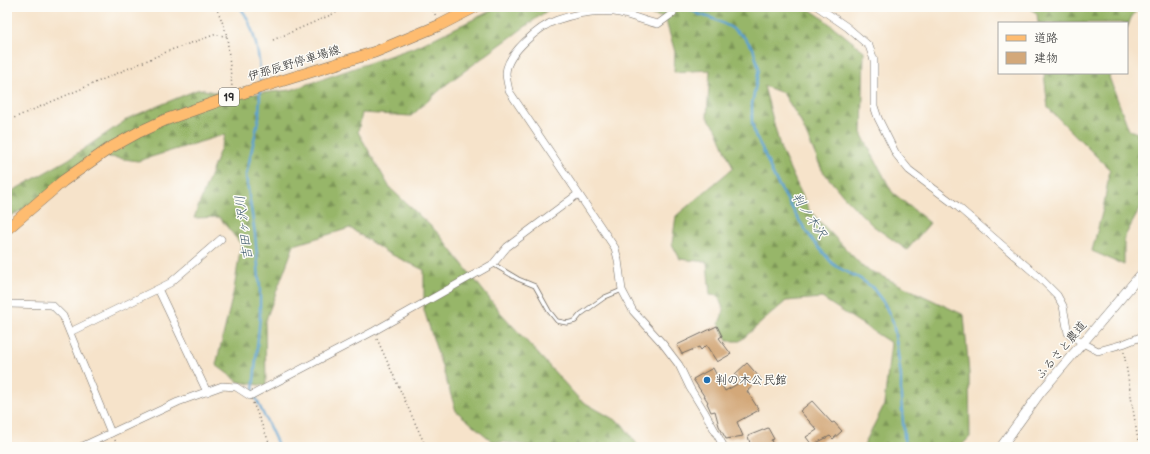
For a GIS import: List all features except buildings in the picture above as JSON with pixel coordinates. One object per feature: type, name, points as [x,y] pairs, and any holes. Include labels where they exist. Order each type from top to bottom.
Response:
[{"type":"main road","name":"伊那辰野停車場線","points":[[7,229],[63,181],[110,148],[139,132],[233,96],[375,52],[440,25],[474,7]]},
{"type":"street","points":[[674,7],[673,12],[658,24],[614,12],[584,13],[556,20],[537,32],[516,49],[511,57],[506,72],[509,90],[615,248],[622,290],[633,311],[663,344],[679,365],[690,388],[724,447]]},
{"type":"street","points":[[818,7],[847,27],[869,46],[874,60],[874,106],[878,118],[896,154],[909,170],[958,207],[1039,277],[1057,295],[1063,306],[1068,334],[1098,351],[1123,344],[1143,336]]},
{"type":"street","points":[[80,447],[178,402],[222,386],[236,387],[250,396],[374,331],[493,264],[507,247],[578,194]]},
{"type":"street","points":[[70,332],[170,283],[220,239]]},
{"type":"street","name":"ふるさと農道","points":[[1001,447],[1040,394],[1143,272]]},
{"type":"street","points":[[160,293],[207,392]]},
{"type":"street","points":[[7,304],[52,305],[63,316],[111,433]]},
{"type":"lane","points":[[493,264],[518,279],[535,286],[557,322],[567,323],[575,321],[581,314],[605,297],[622,290]]},
{"type":"path","points":[[216,7],[227,36],[233,96]]},
{"type":"path","points":[[273,40],[349,7]]},
{"type":"path","points":[[7,121],[171,50],[214,35],[227,36]]},
{"type":"path","points":[[374,331],[426,447]]},
{"type":"path","points":[[1123,344],[1139,447]]},
{"type":"path","points":[[250,396],[271,447]]},
{"type":"green space","points":[[499,7],[552,7],[448,83],[411,116],[362,113],[358,132],[390,188],[438,233],[500,312],[580,400],[622,424],[639,447],[542,447],[492,441],[456,411],[424,310],[424,270],[386,252],[350,228],[294,245],[265,322],[266,386],[239,382],[216,365],[234,290],[241,244],[219,217],[194,218],[226,134],[138,161],[103,156],[22,210],[7,218],[7,194],[69,159],[129,118],[199,89],[233,96],[291,90],[418,46]]},
{"type":"green space","points":[[566,7],[673,7],[684,11],[683,7],[806,7],[864,51],[862,135],[892,192],[930,223],[907,250],[872,225],[844,197],[822,170],[800,120],[783,93],[764,86],[781,150],[809,210],[864,268],[964,315],[969,374],[970,437],[960,447],[863,447],[884,405],[891,343],[822,298],[786,301],[740,341],[727,341],[719,323],[724,311],[718,296],[710,295],[707,262],[680,259],[672,244],[676,216],[733,168],[716,128],[707,117],[710,70],[674,72],[675,52],[665,18],[627,9]]},
{"type":"green space","points":[[1029,7],[1139,7],[1131,18],[1128,26],[1128,22],[1038,22],[1037,14]]},
{"type":"green space","points":[[1044,74],[1110,74],[1109,77],[1129,130],[1143,135],[1143,203],[1124,238],[1124,265],[1092,251],[1103,209],[1110,170],[1048,108]]},
{"type":"waterway","name":"吉田ヶ沢川","points":[[240,7],[250,24],[256,44],[260,84]]},
{"type":"waterway","name":"判ノ木沢","points":[[686,7],[698,14],[714,19],[730,27],[743,36],[753,48],[759,69],[752,104],[752,122],[755,135],[774,177],[799,220],[814,242],[832,263],[872,287],[884,303],[893,322],[897,347],[901,377],[905,447]]},
{"type":"waterway","name":"吉田ヶ沢川","points":[[260,91],[259,117],[246,176],[255,234],[260,288],[260,316],[253,392],[279,447]]},
{"type":"place","name":"判の木公民館","points":[[707,380]]}]
